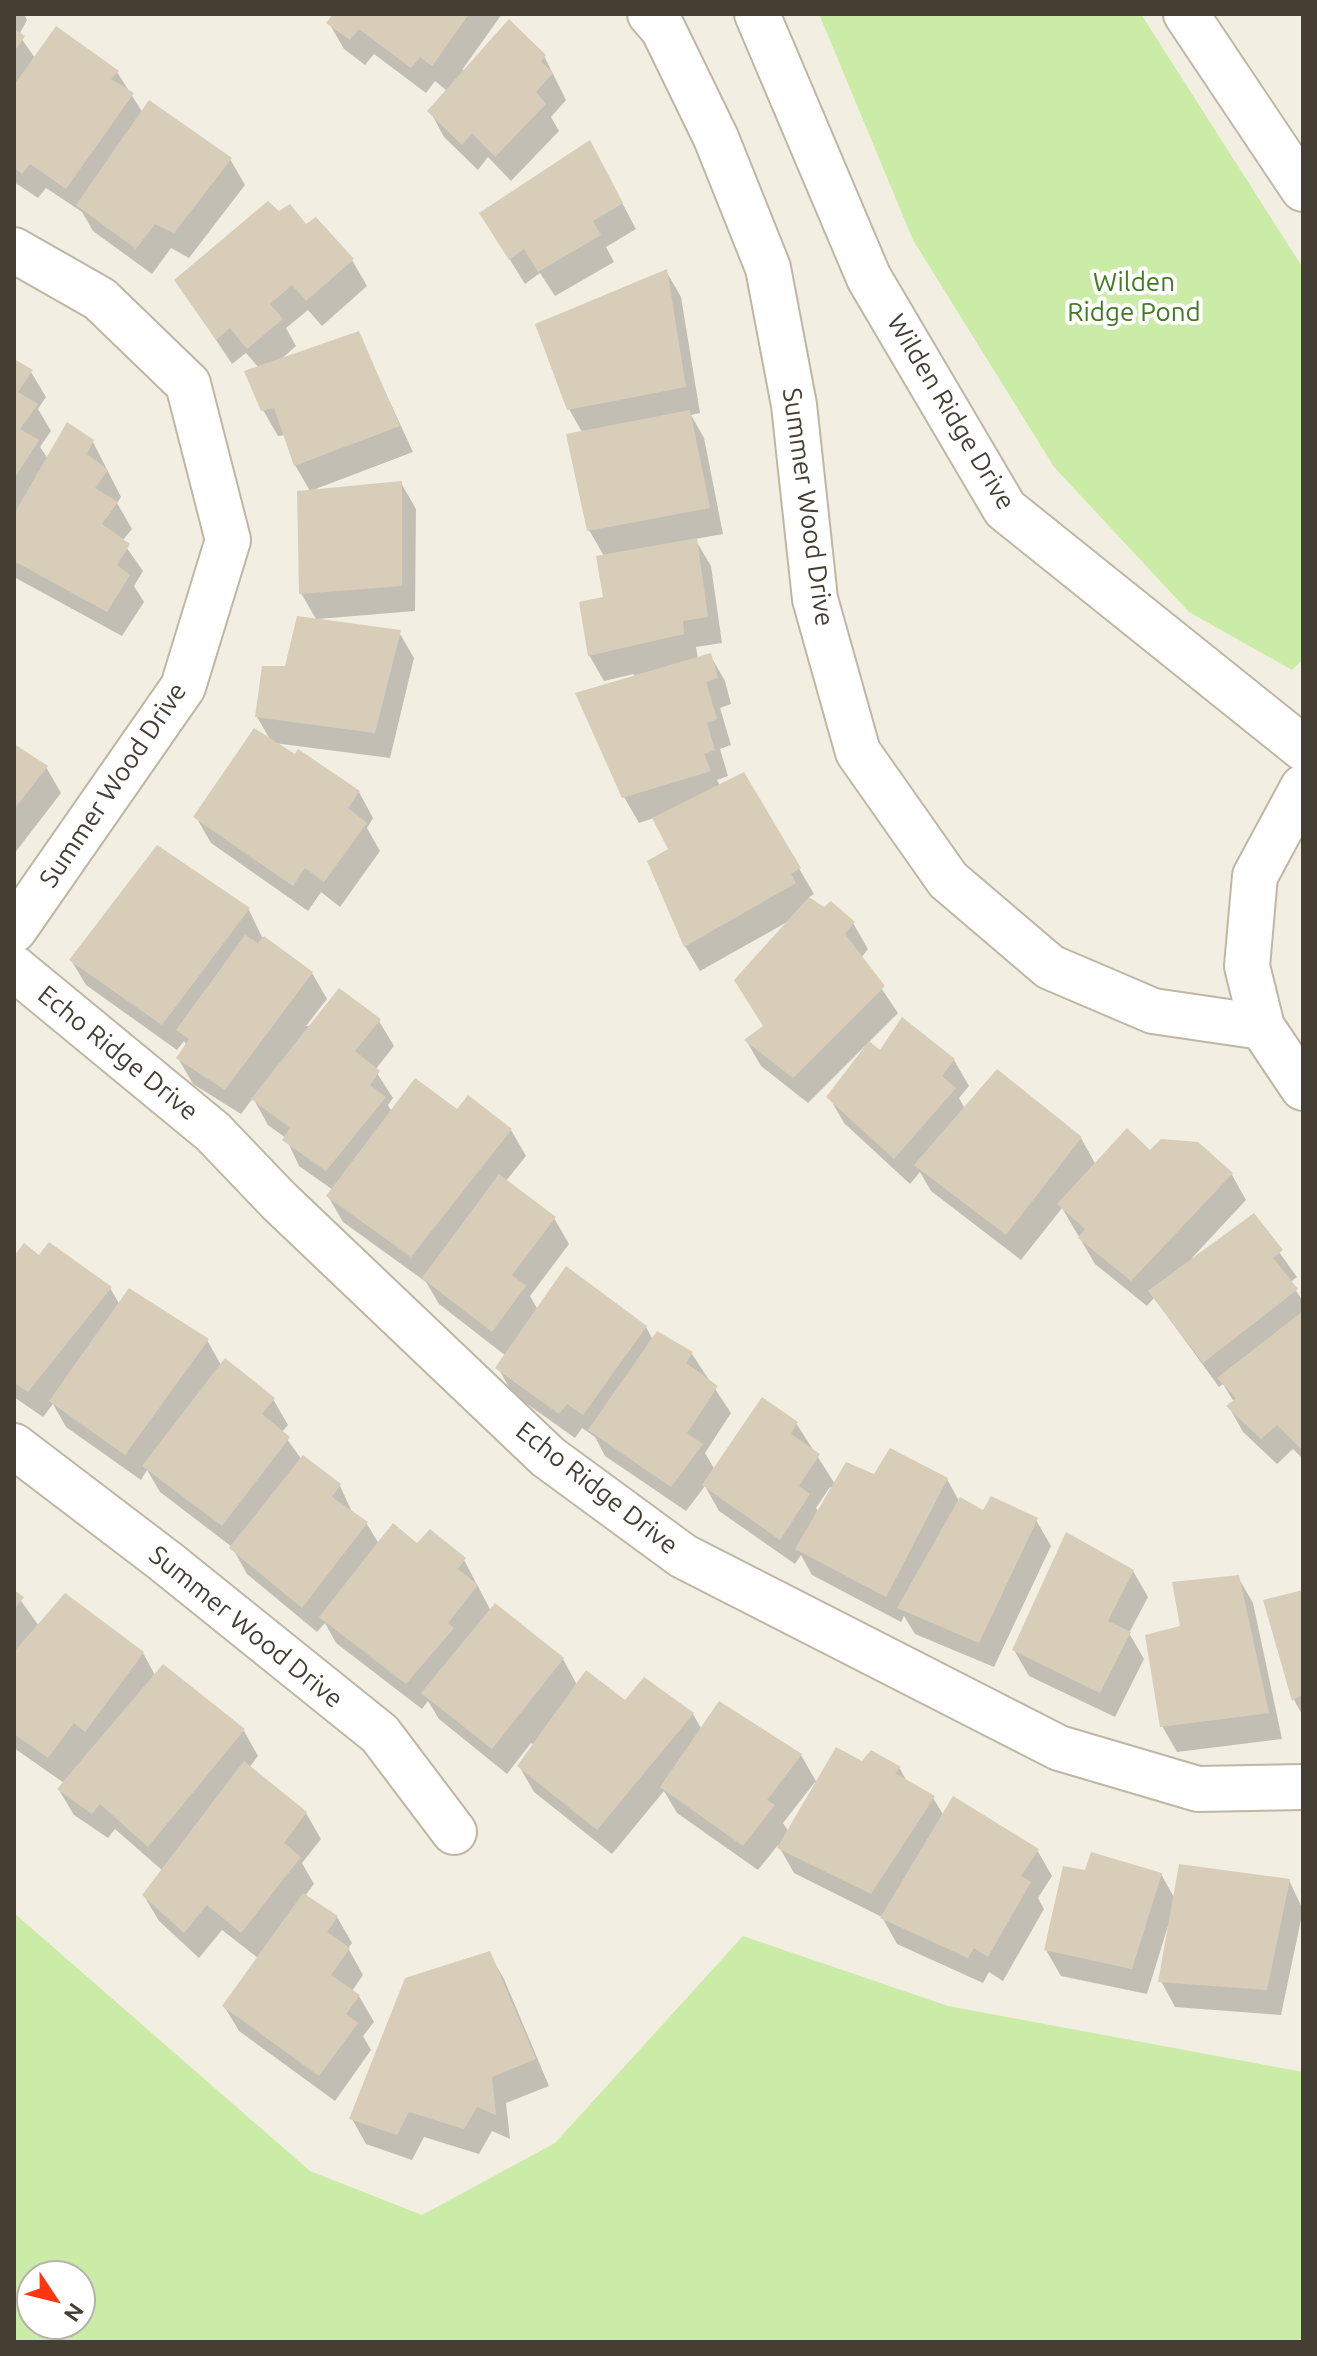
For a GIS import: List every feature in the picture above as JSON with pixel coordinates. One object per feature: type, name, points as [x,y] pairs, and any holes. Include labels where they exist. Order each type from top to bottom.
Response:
[{"type":"street","name":"Summer Wood Drive","points":[[650,14],[663,29],[716,138],[768,268],[794,405],[815,599],[858,752],[948,880],[1050,967],[1153,1011],[1262,1027]]},
{"type":"street","name":"Wilden Ridge Drive","points":[[757,14],[869,278],[1005,509],[1303,748]]},
{"type":"street","points":[[1186,14],[1303,189]]},
{"type":"street","name":"Summer Wood Drive","points":[[14,250],[100,299],[188,384],[228,540],[183,687],[14,930]]},
{"type":"street","points":[[1303,787],[1255,876],[1247,966],[1262,1027],[1303,1088]]},
{"type":"street","name":"Echo Ridge Drive","points":[[14,968],[213,1132],[279,1201],[548,1457],[683,1556],[1059,1748],[1198,1789],[1303,1787]]},
{"type":"street","name":"Summer Wood Drive","points":[[14,1446],[165,1561],[380,1734],[454,1832]]},
{"type":"green space","name":"Wilden Ridge Pond","points":[[819,14],[1141,14],[1303,268],[1303,659],[1292,670],[1189,612],[1054,467],[913,240]]},
{"type":"green space","points":[[14,1913],[310,2171],[422,2215],[555,2143],[743,1936],[948,2006],[1303,2072],[1303,2342],[14,2342]]},
{"type":"building","points":[[333,14],[469,14],[432,66],[420,57],[411,68],[359,29],[350,40],[326,23]]},
{"type":"building","points":[[509,19],[546,55],[541,61],[553,73],[536,92],[546,104],[495,157],[472,133],[462,145],[427,111]]},
{"type":"building","points":[[56,26],[119,71],[111,79],[134,93],[66,189],[30,164],[22,174],[14,168],[14,85]]},
{"type":"building","points":[[14,29],[25,36],[14,52]]},
{"type":"building","points":[[149,100],[232,158],[174,233],[155,224],[136,249],[76,205]]},
{"type":"building","points":[[590,140],[623,203],[593,221],[601,235],[538,272],[524,249],[509,260],[479,213]]},
{"type":"building","points":[[268,201],[279,211],[290,204],[306,224],[316,217],[354,259],[306,301],[292,285],[270,304],[283,319],[247,349],[230,328],[216,340],[174,280]]},
{"type":"building","points":[[667,269],[686,387],[567,410],[535,324]]},
{"type":"building","points":[[359,331],[400,426],[294,466],[274,408],[261,411],[244,371]]},
{"type":"building","points":[[14,359],[33,370],[18,392],[38,404],[20,429],[39,440],[14,479]]},
{"type":"building","points":[[690,410],[710,508],[587,531],[566,434]]},
{"type":"building","points":[[67,422],[94,440],[87,454],[108,470],[95,488],[118,502],[102,524],[130,544],[117,565],[130,575],[107,612],[14,561],[14,514]]},
{"type":"building","points":[[402,481],[402,586],[299,594],[297,491]]},
{"type":"building","points":[[697,538],[708,617],[683,621],[684,634],[588,656],[579,602],[603,597],[596,556]]},
{"type":"building","points":[[297,616],[401,630],[375,733],[255,717],[262,666],[285,666]]},
{"type":"building","points":[[711,653],[718,678],[706,682],[717,719],[707,723],[715,750],[704,754],[711,771],[622,798],[575,693]]},
{"type":"building","points":[[254,728],[295,754],[298,749],[360,791],[348,808],[367,823],[324,882],[305,868],[293,886],[193,817]]},
{"type":"building","points":[[14,744],[48,766],[14,809]]},
{"type":"building","points":[[744,772],[801,868],[791,874],[796,883],[684,947],[647,861],[668,849],[652,818]]},
{"type":"building","points":[[157,845],[250,908],[162,1025],[69,960]]},
{"type":"building","points":[[809,897],[824,907],[831,901],[855,922],[845,934],[885,986],[793,1078],[744,1040],[763,1026],[734,980]]},
{"type":"building","points":[[245,935],[258,943],[264,936],[313,972],[225,1090],[176,1058],[189,1039],[176,1030]]},
{"type":"building","points":[[339,988],[381,1019],[355,1051],[380,1071],[370,1085],[386,1097],[326,1171],[282,1140],[290,1128],[251,1099]]},
{"type":"building","points":[[902,1017],[955,1059],[942,1076],[956,1088],[894,1159],[826,1097],[869,1041],[880,1050]]},
{"type":"building","points":[[997,1069],[1082,1137],[1006,1235],[914,1165]]},
{"type":"building","points":[[415,1078],[457,1109],[468,1095],[512,1129],[411,1257],[326,1196]]},
{"type":"building","points":[[1127,1128],[1150,1150],[1161,1139],[1198,1142],[1233,1173],[1131,1281],[1078,1238],[1085,1229],[1057,1204]]},
{"type":"building","points":[[499,1174],[556,1217],[512,1275],[526,1286],[492,1332],[422,1278]]},
{"type":"building","points":[[1254,1213],[1283,1250],[1273,1258],[1298,1289],[1203,1363],[1148,1291]]},
{"type":"building","points":[[49,1242],[112,1287],[28,1392],[14,1383],[14,1256],[24,1243],[39,1255]]},
{"type":"building","points":[[566,1266],[647,1326],[583,1415],[567,1404],[559,1414],[495,1368]]},
{"type":"building","points":[[129,1288],[209,1339],[125,1455],[49,1401]]},
{"type":"building","points":[[1303,1311],[1303,1451],[1277,1425],[1261,1439],[1226,1406],[1236,1398],[1217,1378]]},
{"type":"building","points":[[657,1331],[693,1352],[686,1363],[718,1386],[687,1433],[703,1444],[671,1487],[588,1430]]},
{"type":"building","points":[[225,1358],[275,1398],[262,1414],[290,1437],[222,1526],[142,1466]]},
{"type":"building","points":[[762,1397],[798,1422],[791,1434],[820,1454],[799,1486],[810,1494],[780,1540],[702,1485]]},
{"type":"building","points":[[890,1448],[948,1478],[886,1597],[795,1549],[846,1462],[874,1474]]},
{"type":"building","points":[[303,1455],[341,1484],[332,1497],[368,1522],[302,1608],[229,1548]]},
{"type":"building","points":[[991,1496],[1038,1518],[979,1643],[897,1608],[960,1497],[983,1510]]},
{"type":"building","points":[[393,1523],[417,1543],[430,1529],[466,1558],[458,1569],[478,1585],[448,1623],[454,1628],[406,1684],[319,1617]]},
{"type":"building","points":[[1066,1532],[1134,1570],[1108,1621],[1131,1632],[1100,1693],[1012,1650]]},
{"type":"building","points":[[1239,1575],[1269,1713],[1160,1727],[1145,1635],[1180,1626],[1172,1582]]},
{"type":"building","points":[[14,1590],[24,1597],[14,1610]]},
{"type":"building","points":[[1303,1590],[1303,1694],[1292,1701],[1263,1600]]},
{"type":"building","points":[[65,1593],[144,1652],[85,1732],[74,1723],[48,1758],[14,1734],[14,1652]]},
{"type":"building","points":[[495,1603],[564,1658],[492,1749],[421,1693]]},
{"type":"building","points":[[163,1664],[245,1729],[148,1847],[100,1804],[92,1814],[57,1789]]},
{"type":"building","points":[[586,1670],[625,1700],[644,1677],[694,1713],[597,1830],[517,1766]]},
{"type":"building","points":[[719,1701],[802,1754],[767,1800],[775,1805],[743,1846],[660,1787]]},
{"type":"building","points":[[836,1747],[862,1761],[871,1750],[901,1767],[895,1773],[935,1796],[871,1894],[777,1848]]},
{"type":"building","points":[[244,1761],[307,1812],[284,1843],[301,1857],[241,1933],[207,1905],[184,1933],[142,1895]]},
{"type":"building","points":[[953,1796],[1039,1849],[1021,1876],[1031,1882],[988,1957],[974,1948],[968,1958],[880,1918]]},
{"type":"building","points":[[1091,1852],[1162,1873],[1132,1969],[1044,1950],[1063,1866],[1085,1870]]},
{"type":"building","points":[[1179,1864],[1290,1879],[1267,1990],[1158,1982]]},
{"type":"building","points":[[303,1893],[338,1916],[327,1932],[350,1948],[331,1975],[360,1995],[346,2014],[358,2023],[319,2076],[222,2006]]},
{"type":"building","points":[[490,1951],[536,2059],[492,2077],[496,2115],[477,2107],[464,2129],[409,2112],[397,2135],[349,2119],[405,1978]]}]
